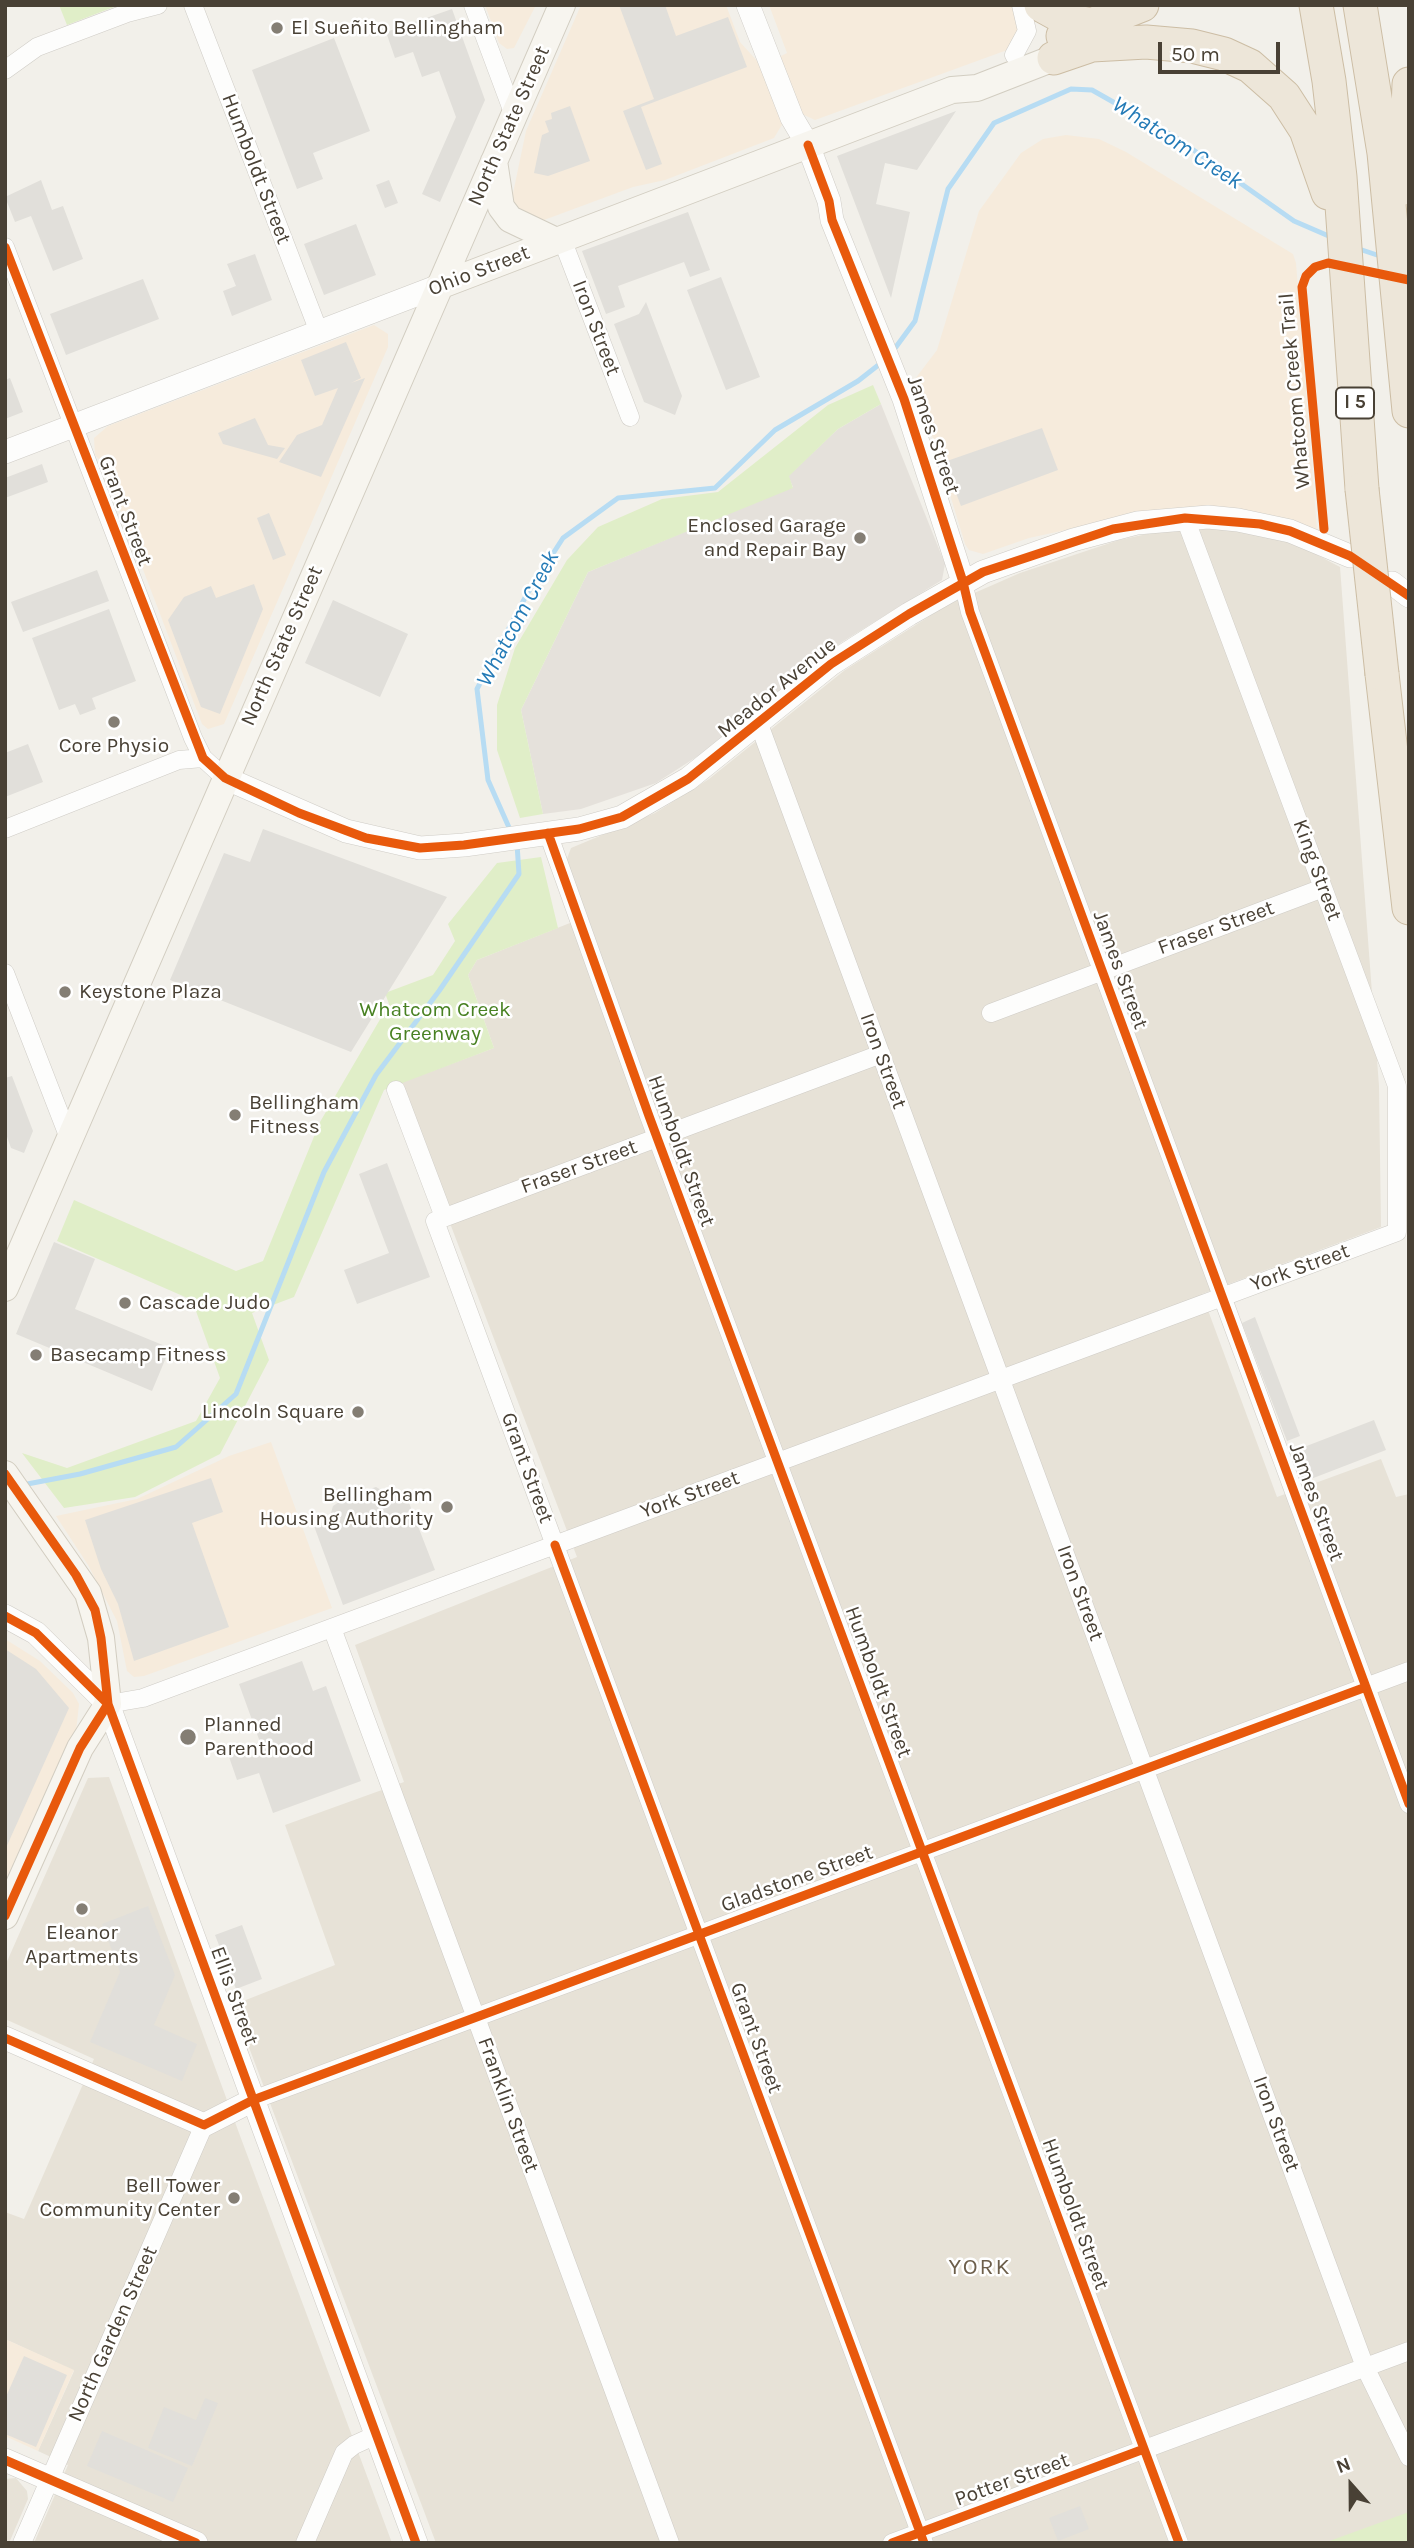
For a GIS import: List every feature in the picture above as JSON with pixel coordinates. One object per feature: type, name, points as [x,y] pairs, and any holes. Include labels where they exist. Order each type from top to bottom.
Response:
[{"type":"highway","points":[[1041,5],[1070,21],[1093,25]]},
{"type":"highway","points":[[1051,49],[1093,25],[1142,5]]},
{"type":"highway","points":[[1316,5],[1329,81],[1331,176]]},
{"type":"highway","points":[[1360,5],[1395,150],[1401,331],[1409,411]]},
{"type":"highway","points":[[1051,49],[1146,41],[1192,46],[1224,54],[1250,66],[1284,96],[1331,176]]},
{"type":"highway","points":[[1395,150],[1409,84]]},
{"type":"highway","name":"I 5","points":[[1331,176],[1344,249],[1362,489],[1409,908]]},
{"type":"main road","name":"North State Street","points":[[5,1288],[562,5]]},
{"type":"main road","name":"Ohio Street","points":[[952,90],[971,71],[1014,55],[1051,49]]},
{"type":"main road","name":"Ohio Street","points":[[439,286],[952,90],[977,88],[1051,49]]},
{"type":"main road","points":[[494,161],[501,207],[510,219],[559,240]]},
{"type":"main road","name":"Ellis Street","points":[[5,1474],[76,1575],[95,1611],[101,1638],[108,1704]]},
{"type":"main road","points":[[5,1916],[80,1748],[108,1704]]},
{"type":"street","points":[[5,70],[37,47],[127,13],[158,5]]},
{"type":"street","name":"Humboldt Street","points":[[193,5],[319,332]]},
{"type":"street","points":[[473,5],[514,115]]},
{"type":"street","name":"James Street","points":[[748,5],[792,118],[808,145],[829,201],[832,220],[904,399],[964,582],[970,612],[1409,1804]]},
{"type":"street","points":[[1014,55],[1027,31],[1021,5]]},
{"type":"street","name":"Iron Street","points":[[559,240],[630,416]]},
{"type":"street","name":"Grant Street","points":[[5,247],[203,758],[225,778]]},
{"type":"street","name":"Ohio Street","points":[[5,452],[439,286]]},
{"type":"street","name":"Meador Avenue","points":[[225,778],[299,813],[366,838],[420,848],[464,845],[548,833],[622,817],[688,779],[831,664],[964,582],[1073,540],[1137,523],[1185,517],[1261,524],[1290,531],[1350,556]]},
{"type":"street","name":"King Street","points":[[1185,517],[1397,1086],[1397,1232]]},
{"type":"street","name":"Iron Street","points":[[759,724],[1366,2367],[1409,2457]]},
{"type":"street","points":[[5,829],[179,760],[203,758]]},
{"type":"street","name":"Humboldt Street","points":[[548,833],[657,1138],[1179,2543]]},
{"type":"street","name":"Fraser Street","points":[[991,1013],[1324,888]]},
{"type":"street","points":[[5,973],[69,1138]]},
{"type":"street","name":"Fraser Street","points":[[440,1219],[881,1054]]},
{"type":"street","name":"Grant Street","points":[[396,1090],[555,1545],[922,2537]]},
{"type":"street","name":"York Street","points":[[108,1704],[143,1698],[1397,1232]]},
{"type":"street","points":[[5,1616],[36,1633],[108,1704]]},
{"type":"street","name":"Franklin Street","points":[[332,1628],[670,2543]]},
{"type":"street","name":"Gladstone Street","points":[[204,2125],[253,2100],[1409,1671]]},
{"type":"street","name":"Ellis Street","points":[[108,1704],[416,2543]]},
{"type":"street","points":[[5,2038],[204,2125]]},
{"type":"street","name":"North Garden Street","points":[[22,2543],[204,2125]]},
{"type":"street","name":"Potter Street","points":[[892,2543],[922,2537],[1144,2449],[1409,2351]]},
{"type":"street","points":[[305,2543],[344,2454],[354,2445],[376,2435]]},
{"type":"street","points":[[5,2460],[196,2543]]},
{"type":"shaded area","points":[[485,5],[536,5],[514,48],[507,49],[499,43]]},
{"type":"shaded area","points":[[581,5],[726,5],[740,42],[759,63],[783,123],[774,138],[665,180],[633,187],[544,220],[534,219],[514,209],[512,198],[526,131]]},
{"type":"shaded area","points":[[619,5],[665,5],[676,36],[728,17],[747,67],[641,107],[662,164],[646,170],[623,111],[654,99]]},
{"type":"shaded area","points":[[769,5],[1013,5],[1022,30],[1010,49],[815,120],[802,114],[779,57],[787,53]]},
{"type":"shaded area","points":[[452,9],[485,100],[440,202],[422,194],[456,117],[439,71],[422,77],[413,52],[395,58],[386,32]]},
{"type":"shaded area","points":[[334,38],[370,131],[313,153],[323,179],[297,189],[252,70]]},
{"type":"shaded area","points":[[570,106],[590,161],[548,176],[534,173],[542,135],[549,132],[545,121],[552,119],[551,113]]},
{"type":"shaded area","points":[[956,111],[917,170],[885,163],[876,204],[910,212],[891,298],[837,156]]},
{"type":"shaded area","points":[[1066,135],[1099,139],[1126,152],[1293,254],[1296,263],[1317,530],[1149,512],[1029,538],[983,554],[969,550],[965,544],[915,379],[937,350],[979,211],[1021,153],[1043,139]]},
{"type":"shaded area","points":[[41,180],[52,210],[63,206],[83,259],[53,271],[31,216],[15,222],[5,197]]},
{"type":"shaded area","points":[[389,180],[398,203],[385,208],[376,185]]},
{"type":"shaded area","points":[[688,212],[710,270],[690,277],[684,262],[618,286],[625,307],[606,314],[582,251]]},
{"type":"shaded area","points":[[356,224],[376,275],[324,295],[304,244]]},
{"type":"shaded area","points":[[255,254],[272,300],[232,316],[223,291],[236,286],[227,264]]},
{"type":"shaded area","points":[[721,277],[760,377],[726,390],[687,290]]},
{"type":"shaded area","points":[[143,279],[159,319],[66,355],[50,314]]},
{"type":"shaded area","points":[[646,302],[682,396],[675,415],[644,402],[614,324],[639,314]]},
{"type":"shaded area","points":[[374,325],[388,334],[388,347],[224,724],[208,729],[202,724],[102,462],[95,455],[94,438],[108,426]]},
{"type":"shaded area","points":[[346,342],[361,378],[351,383],[365,378],[321,477],[279,462],[297,435],[322,425],[338,388],[315,396],[301,360]]},
{"type":"shaded area","points":[[10,378],[23,412],[5,419],[5,380]]},
{"type":"shaded area","points":[[881,404],[945,564],[942,580],[842,642],[701,754],[656,783],[581,809],[543,814],[521,710],[588,572],[793,487],[788,476],[838,429]]},
{"type":"shaded area","points":[[255,418],[268,445],[285,448],[277,459],[223,444],[218,433]]},
{"type":"shaded area","points":[[1042,428],[1058,470],[961,506],[944,462]]},
{"type":"shaded area","points":[[42,464],[48,482],[5,498],[5,478]]},
{"type":"shaded area","points":[[269,513],[286,555],[273,560],[257,518]]},
{"type":"shaded area","points":[[1220,528],[1291,541],[1340,567],[1379,1086],[1381,1227],[1202,1294],[1277,1497],[1381,1459],[1396,1497],[1409,1494],[1409,2543],[436,2543],[233,2005],[335,1965],[285,1825],[404,1782],[355,1645],[577,1557],[397,1084],[494,1048],[468,975],[477,960],[585,917],[565,864],[571,848],[655,813],[709,779],[845,670],[947,605],[1020,573],[1119,540],[1166,530]]},
{"type":"shaded area","points":[[97,570],[109,601],[23,632],[11,602]]},
{"type":"shaded area","points":[[254,584],[263,609],[220,714],[201,707],[168,620],[184,597],[211,586],[216,598]]},
{"type":"shaded area","points":[[333,600],[408,634],[380,697],[305,663]]},
{"type":"shaded area","points":[[109,609],[136,681],[92,698],[96,709],[80,715],[75,704],[59,710],[32,638]]},
{"type":"shaded area","points":[[28,744],[43,782],[5,797],[5,753]]},
{"type":"shaded area","points":[[263,829],[447,897],[351,1052],[170,980],[224,853],[250,862]]},
{"type":"shaded area","points":[[12,1076],[33,1131],[24,1153],[11,1148],[5,1131],[5,1078]]},
{"type":"shaded area","points":[[387,1163],[430,1277],[357,1304],[344,1270],[389,1253],[359,1174]]},
{"type":"shaded area","points":[[54,1242],[95,1259],[75,1309],[170,1348],[152,1391],[16,1334]]},
{"type":"shaded area","points":[[1255,1317],[1300,1436],[1287,1441],[1242,1323]]},
{"type":"shaded area","points":[[1374,1420],[1386,1450],[1303,1482],[1291,1452]]},
{"type":"shaded area","points":[[271,1442],[332,1608],[144,1676],[134,1677],[127,1671],[117,1621],[88,1565],[56,1516],[137,1499],[229,1456]]},
{"type":"shaded area","points":[[211,1478],[223,1512],[192,1523],[229,1627],[134,1661],[118,1604],[101,1569],[85,1520]]},
{"type":"shaded area","points":[[376,1487],[391,1496],[404,1490],[435,1570],[343,1605],[314,1526],[329,1520],[333,1506],[348,1496]]},
{"type":"shaded area","points":[[5,1639],[40,1661],[73,1693],[79,1704],[76,1731],[5,1881]]},
{"type":"shaded area","points":[[5,1649],[36,1669],[69,1708],[5,1850]]},
{"type":"shaded area","points":[[302,1661],[313,1691],[326,1686],[361,1781],[273,1813],[259,1773],[237,1780],[228,1754],[260,1742],[239,1684]]},
{"type":"shaded area","points":[[109,1777],[392,2543],[34,2543],[68,2465],[38,2451],[74,2371],[5,2339],[5,2212],[24,2219],[94,2059],[5,2019],[5,1966],[88,1778]]},
{"type":"shaded area","points":[[148,1906],[175,1975],[154,2025],[197,2044],[182,2081],[90,2042],[120,1972],[102,1924]]},
{"type":"shaded area","points":[[242,1925],[262,1979],[236,1989],[215,1935]]},
{"type":"shaded area","points":[[5,2339],[74,2370],[38,2451],[5,2436]]},
{"type":"shaded area","points":[[24,2356],[67,2375],[36,2447],[5,2434],[5,2399]]},
{"type":"shaded area","points":[[205,2398],[218,2403],[192,2466],[148,2448],[164,2407],[196,2420]]},
{"type":"shaded area","points":[[102,2431],[188,2468],[173,2502],[87,2466]]},
{"type":"shaded area","points":[[16,2478],[27,2491],[28,2499],[9,2543],[5,2543],[5,2479]]},
{"type":"shaded area","points":[[1080,2506],[1089,2529],[1058,2541],[1049,2518]]},
{"type":"green space","points":[[59,5],[119,5],[67,25]]},
{"type":"green space","points":[[873,385],[881,404],[838,429],[789,476],[793,488],[588,572],[521,710],[543,814],[520,818],[497,750],[497,705],[515,648],[567,560],[598,527],[662,499],[718,492],[828,405]]},
{"type":"green space","name":"Whatcom Creek Greenway","points":[[541,857],[558,928],[477,960],[468,975],[494,1048],[384,1090],[294,1297],[252,1313],[269,1360],[220,1454],[135,1497],[64,1508],[22,1453],[67,1468],[196,1421],[220,1378],[192,1300],[57,1241],[74,1200],[236,1271],[263,1261],[320,1122],[389,1004],[385,993],[433,975],[455,941],[448,924],[497,863]]},
{"type":"green space","points":[[1409,2512],[1407,2543],[1324,2543]]},
{"type":"waterway","name":"Whatcom Creek","points":[[893,351],[915,321],[948,189],[994,123],[1071,89],[1092,90],[1175,137],[1294,221],[1331,237]]},
{"type":"waterway","name":"Whatcom Creek","points":[[1356,248],[1383,257]]},
{"type":"waterway","name":"Whatcom Creek","points":[[511,832],[488,780],[477,689],[527,594],[563,538],[618,498],[715,488],[775,430],[858,381],[881,363]]},
{"type":"waterway","name":"Whatcom Creek","points":[[22,1485],[80,1474],[176,1447],[236,1394],[324,1172],[376,1075],[439,991],[519,874],[517,844]]},
{"type":"cycle path","points":[[808,145],[829,201],[832,220],[904,399],[963,582],[970,612],[1409,1804]]},
{"type":"cycle path","points":[[5,247],[203,758],[225,778],[299,813],[366,838],[420,848],[464,845],[579,829],[622,817],[688,779],[831,664],[909,614],[983,572],[1113,529],[1185,518],[1260,524],[1290,531],[1350,556],[1409,596]]},
{"type":"cycle path","name":"Whatcom Creek Trail","points":[[1324,529],[1302,287],[1306,276],[1315,267],[1328,263],[1409,280]]},
{"type":"cycle path","points":[[548,833],[649,1116],[1179,2543]]},
{"type":"cycle path","points":[[5,1474],[76,1575],[95,1610],[101,1638],[108,1704],[416,2543]]},
{"type":"cycle path","points":[[555,1545],[924,2543]]},
{"type":"cycle path","points":[[5,1616],[36,1633],[108,1704]]},
{"type":"cycle path","points":[[5,2038],[204,2125],[253,2100],[1366,1687]]},
{"type":"cycle path","points":[[5,1916],[80,1748],[108,1704]]},
{"type":"cycle path","points":[[892,2543],[1144,2449]]},
{"type":"cycle path","points":[[5,2460],[196,2543]]},
{"type":"place","name":"El Sueñito Bellingham","points":[[277,28]]},
{"type":"place","name":"Enclosed Garage and Repair Bay","points":[[860,538]]},
{"type":"place","name":"Core Physio","points":[[114,722]]},
{"type":"place","name":"Keystone Plaza","points":[[65,992]]},
{"type":"place","name":"Bellingham Fitness","points":[[235,1115]]},
{"type":"place","name":"Cascade Judo","points":[[125,1303]]},
{"type":"place","name":"Basecamp Fitness","points":[[36,1355]]},
{"type":"place","name":"Lincoln Square","points":[[358,1412]]},
{"type":"place","name":"Bellingham Housing Authority","points":[[447,1507]]},
{"type":"place","name":"Planned Parenthood","points":[[188,1737]]},
{"type":"place","name":"Eleanor Apartments","points":[[82,1909]]},
{"type":"place","name":"Bell Tower Community Center","points":[[234,2198]]},
{"type":"district","name":"YORK","points":[[980,2267]]}]
